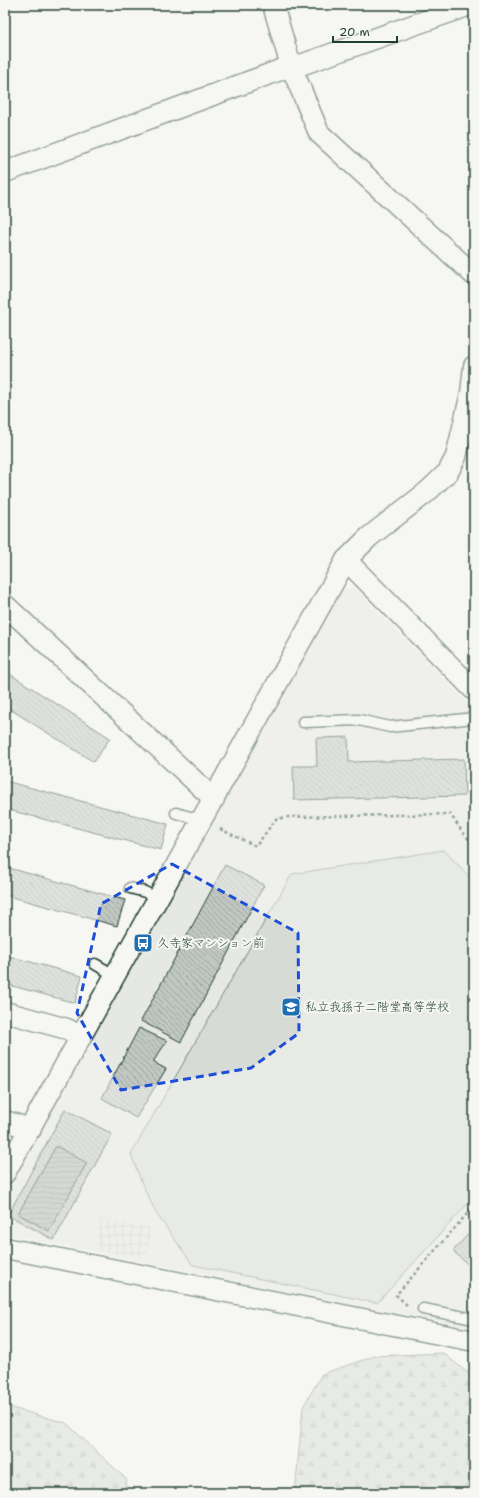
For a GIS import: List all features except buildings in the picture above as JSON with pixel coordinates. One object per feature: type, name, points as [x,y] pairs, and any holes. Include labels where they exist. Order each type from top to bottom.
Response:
[{"type":"street","points":[[273,5],[292,67],[319,133],[474,275]]},
{"type":"street","points":[[5,172],[292,67],[470,5]]},
{"type":"street","points":[[5,1174],[346,560],[369,537],[427,492],[448,472],[456,457],[471,393],[474,366]]},
{"type":"street","points":[[346,560],[474,690]]},
{"type":"street","points":[[5,605],[214,799]]},
{"type":"street","points":[[5,1012],[67,1029],[81,1037]]},
{"type":"street","points":[[5,1121],[31,1129]]},
{"type":"street","points":[[5,1248],[474,1341]]},
{"type":"lane","points":[[304,722],[359,720],[390,727],[474,718]]},
{"type":"lane","points":[[176,813],[201,820]]},
{"type":"lane","points":[[130,888],[145,892],[157,899]]},
{"type":"lane","points":[[95,964],[114,976]]},
{"type":"lane","points":[[423,1309],[474,1319]]},
{"type":"path","points":[[201,820],[256,846],[276,819],[288,817],[450,814],[474,845]]},
{"type":"path","points":[[423,1309],[407,1305],[396,1295],[474,1206]]},
{"type":"highlighted area","points":[[172,864],[298,933],[299,1033],[251,1068],[121,1090],[77,1013],[101,904]]},
{"type":"shaded area","name":"私立我孫子二階堂高等学校","points":[[354,587],[474,709],[474,1329],[5,1234],[5,1189],[343,589]]},
{"type":"shaded area","points":[[56,1146],[87,1163],[49,1231],[18,1214]]},
{"type":"shaded area","points":[[101,1219],[151,1228],[146,1258],[95,1249]]},
{"type":"green space","points":[[444,850],[474,882],[474,1197],[377,1303],[193,1265],[156,1213],[141,1181],[131,1154],[292,874]]},
{"type":"green space","points":[[443,1353],[474,1378],[474,1493],[295,1493],[303,1407],[322,1374],[375,1356]]},
{"type":"green space","points":[[5,1406],[66,1423],[127,1480],[123,1493],[5,1493]]},
{"type":"place","name":"久寺家マンション前","points":[[143,943]]},
{"type":"place","name":"私立我孫子二階堂高等学校","points":[[291,1007]]}]
